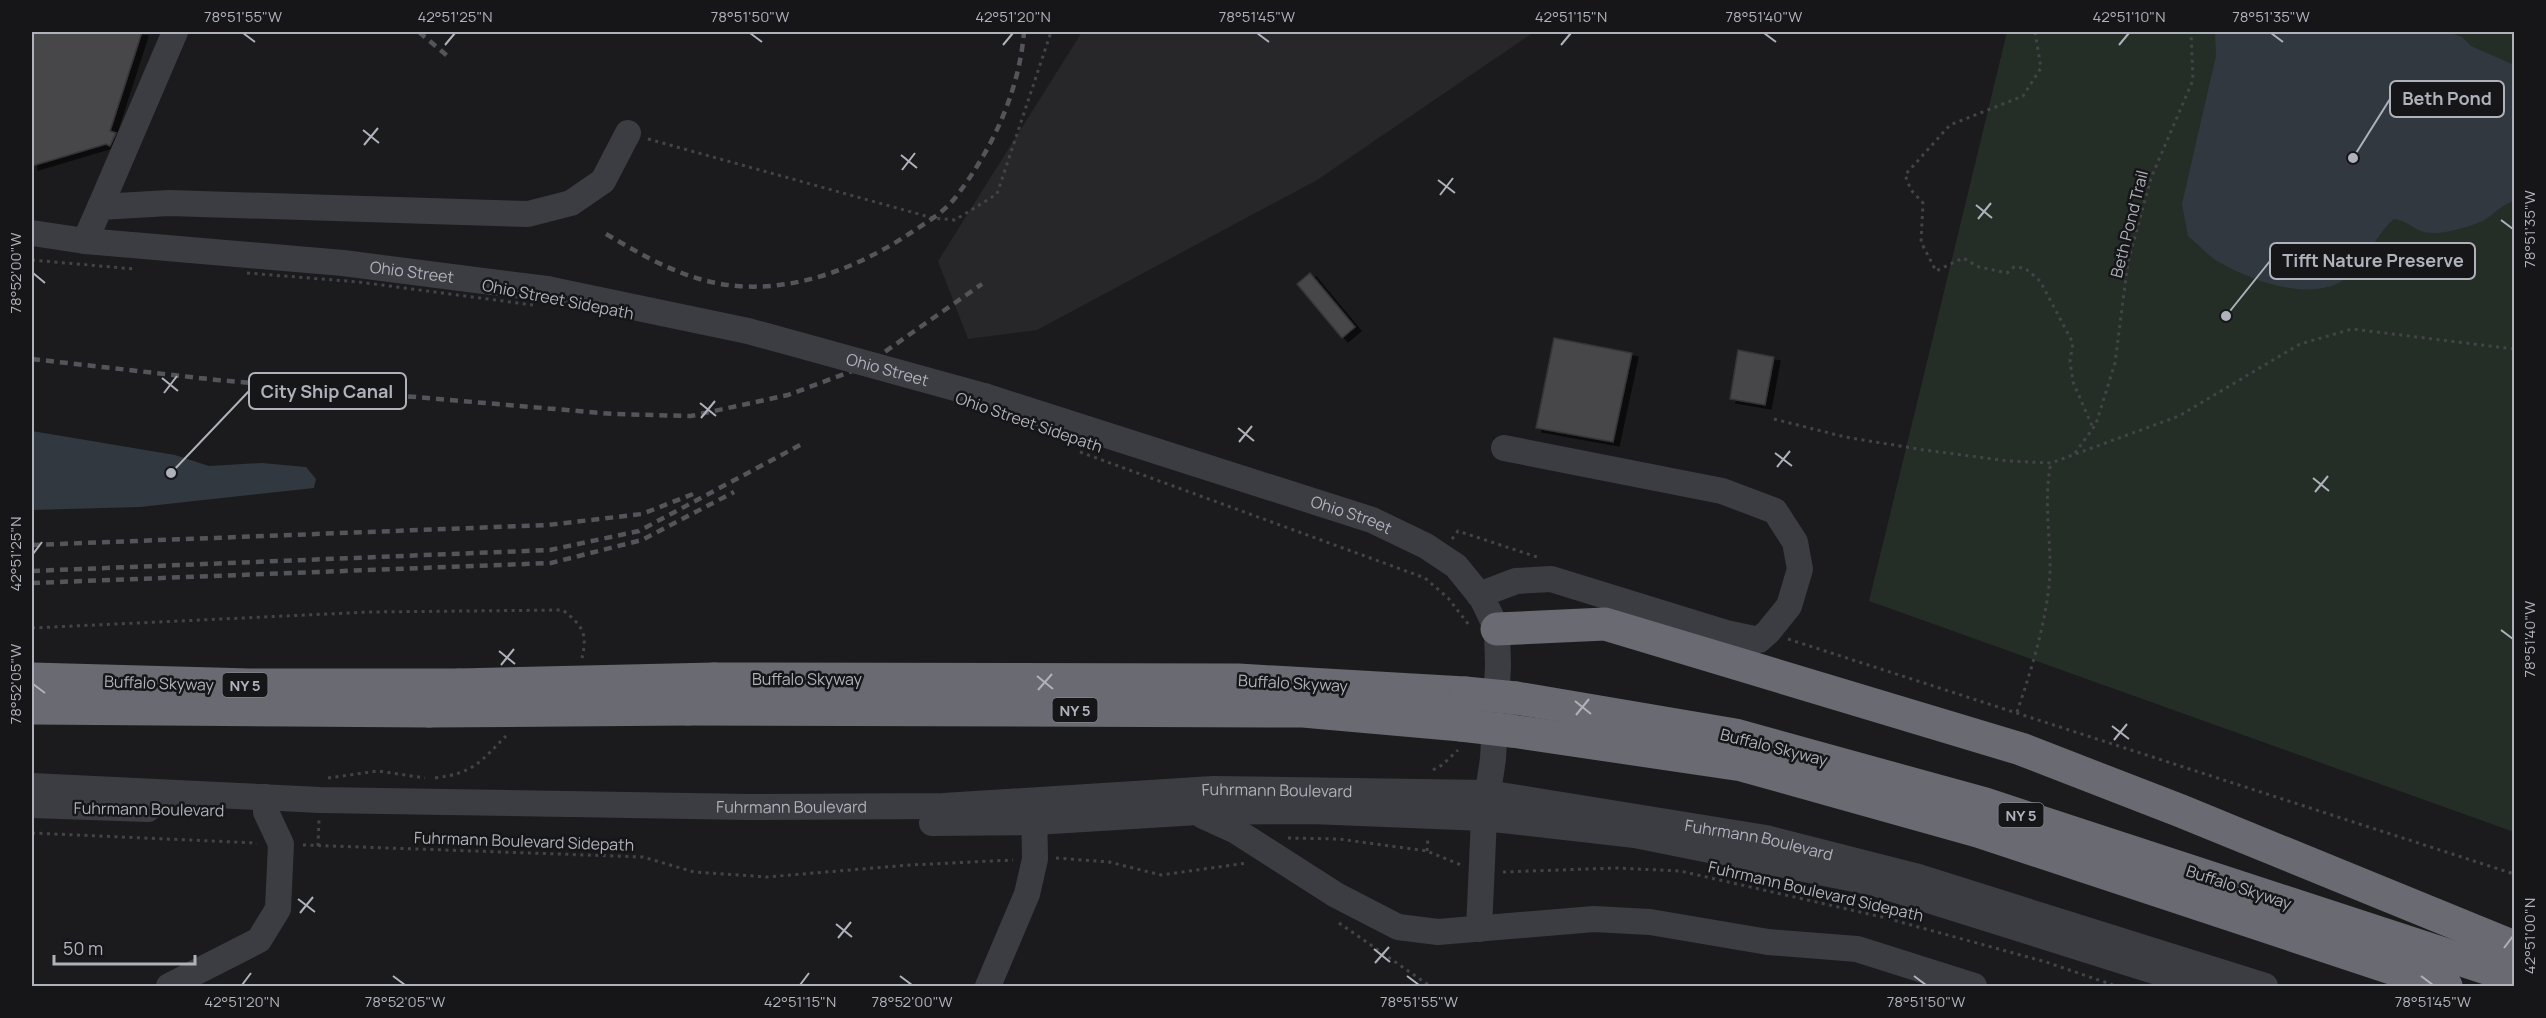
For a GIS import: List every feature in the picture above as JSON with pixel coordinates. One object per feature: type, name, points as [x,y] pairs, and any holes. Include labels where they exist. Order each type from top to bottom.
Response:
[{"type":"highway","points":[[1484,632],[1605,624],[2021,749],[2181,811],[2514,947]]},
{"type":"highway","name":"Buffalo Skyway","points":[[32,679],[250,685],[459,685],[714,679],[1238,680],[1512,731],[1742,765],[1978,831],[2446,987]]},
{"type":"highway","name":"Buffalo Skyway","points":[[32,708],[429,711],[688,709],[1303,711],[1463,721],[1516,698],[1735,735],[1974,801],[2514,977]]},
{"type":"street","points":[[85,241],[175,32]]},
{"type":"street","points":[[100,207],[168,203],[528,214],[571,203],[603,181],[628,133]]},
{"type":"street","name":"Ohio Street","points":[[32,233],[85,241],[343,263],[748,331],[984,396],[1372,520],[1426,546],[1456,566],[1479,595],[1484,632],[1498,666],[1493,759],[1485,805],[1479,929]]},
{"type":"street","points":[[1479,595],[1516,581],[1551,579],[1726,633],[1759,640],[1790,606],[1800,569],[1795,542],[1775,511],[1722,491],[1504,448]]},
{"type":"street","name":"Fuhrmann Boulevard","points":[[32,786],[266,804],[783,824],[1034,811],[1321,812],[1485,805],[1874,883],[2202,987]]},
{"type":"street","name":"Fuhrmann Boulevard","points":[[1034,811],[1213,789],[1485,805],[1766,838],[1915,876],[2265,987]]},
{"type":"street","points":[[169,987],[259,940],[280,903],[281,844],[266,804]]},
{"type":"street","name":"Fuhrmann Boulevard","points":[[32,805],[266,804]]},
{"type":"street","points":[[988,987],[1027,894],[1035,859],[1034,811]]},
{"type":"street","points":[[1188,812],[1211,818],[1236,831],[1336,895],[1398,927],[1438,932],[1594,919],[1650,922],[1768,942],[1857,949],[1974,987]]},
{"type":"path","points":[[628,133],[933,218],[955,220],[997,194],[1051,32]]},
{"type":"path","points":[[2035,32],[2041,68],[2023,96],[1950,125],[1905,175],[1911,190],[1923,203],[1921,242],[1936,271],[1963,258],[1979,267],[2007,273],[2014,267],[2025,268],[2040,281],[2073,343],[2070,361],[2073,382],[2093,428]]},
{"type":"path","name":"Beth Pond Trail","points":[[2074,455],[2093,428],[2115,363],[2128,262],[2151,178],[2193,80],[2191,32]]},
{"type":"path","name":"Ohio Street Sidepath","points":[[247,273],[541,297]]},
{"type":"path","points":[[1774,419],[1845,437],[1924,450],[2051,463],[2179,416],[2300,344],[2352,329],[2514,349]]},
{"type":"path","name":"Ohio Street Sidepath","points":[[1071,448],[1425,578],[1448,598],[1470,626],[1484,632]]},
{"type":"path","points":[[2017,712],[2034,661],[2050,574],[2047,480],[2051,463]]},
{"type":"path","points":[[1425,578],[1428,573]]},
{"type":"path","points":[[1778,635],[2514,874]]},
{"type":"path","points":[[1431,770],[1442,765],[1463,721]]},
{"type":"path","points":[[318,846],[319,821]]},
{"type":"path","name":"Fuhrmann Boulevard Sidepath","points":[[32,833],[643,857],[694,872],[767,877],[910,864],[1013,860]]},
{"type":"path","name":"Fuhrmann Boulevard Sidepath","points":[[1281,838],[1339,839],[1427,851],[1483,869],[1616,868],[1680,871],[1881,917],[2046,962],[2116,987]]},
{"type":"path","points":[[1049,859],[1109,862],[1161,875],[1247,864],[1254,855]]},
{"type":"path","points":[[1336,921],[1430,987]]},
{"type":"shaded area","points":[[1082,32],[1534,32],[1317,180],[1037,330],[968,339],[938,261]]},
{"type":"shaded area","points":[[2007,32],[2514,32],[2514,832],[1869,601]]},
{"type":"shaded area","points":[[2215,32],[2448,32],[2462,37],[2471,46],[2514,65],[2514,201],[2501,207],[2483,221],[2438,233],[2417,229],[2394,219],[2387,225],[2356,270],[2335,285],[2319,289],[2284,287],[2248,276],[2219,262],[2188,236],[2182,204],[2216,56]]},
{"type":"shaded area","points":[[32,431],[175,455],[209,466],[262,463],[306,467],[316,479],[314,488],[140,507],[32,510]]},
{"type":"building","points":[[32,32],[142,32],[110,131],[116,133],[110,146],[106,144],[32,166]]},
{"type":"building","points":[[1310,273],[1355,327],[1342,338],[1297,284]]},
{"type":"building","points":[[1554,338],[1632,353],[1613,442],[1536,428]]},
{"type":"building","points":[[1738,350],[1774,357],[1765,405],[1730,399]]},
{"type":"railway","points":[[419,32],[451,59]]},
{"type":"railway","points":[[606,234],[668,268],[702,280],[737,286],[761,287],[807,280],[829,274],[872,255],[941,212],[951,203],[968,180],[1002,120],[1016,76],[1024,32]]},
{"type":"railway","points":[[32,359],[217,380],[613,414],[691,416],[788,395],[863,367],[982,284]]},
{"type":"railway","points":[[32,571],[550,550],[639,531],[802,444]]},
{"type":"railway","points":[[32,583],[551,563],[642,540],[734,492]]},
{"type":"railway","points":[[32,545],[548,525],[642,514],[693,494]]},
{"type":"place","name":"Beth Pond","points":[[2353,158]]},
{"type":"place","name":"Tifft Nature Preserve","points":[[2226,316]]},
{"type":"place","name":"City Ship Canal","points":[[171,473]]}]
